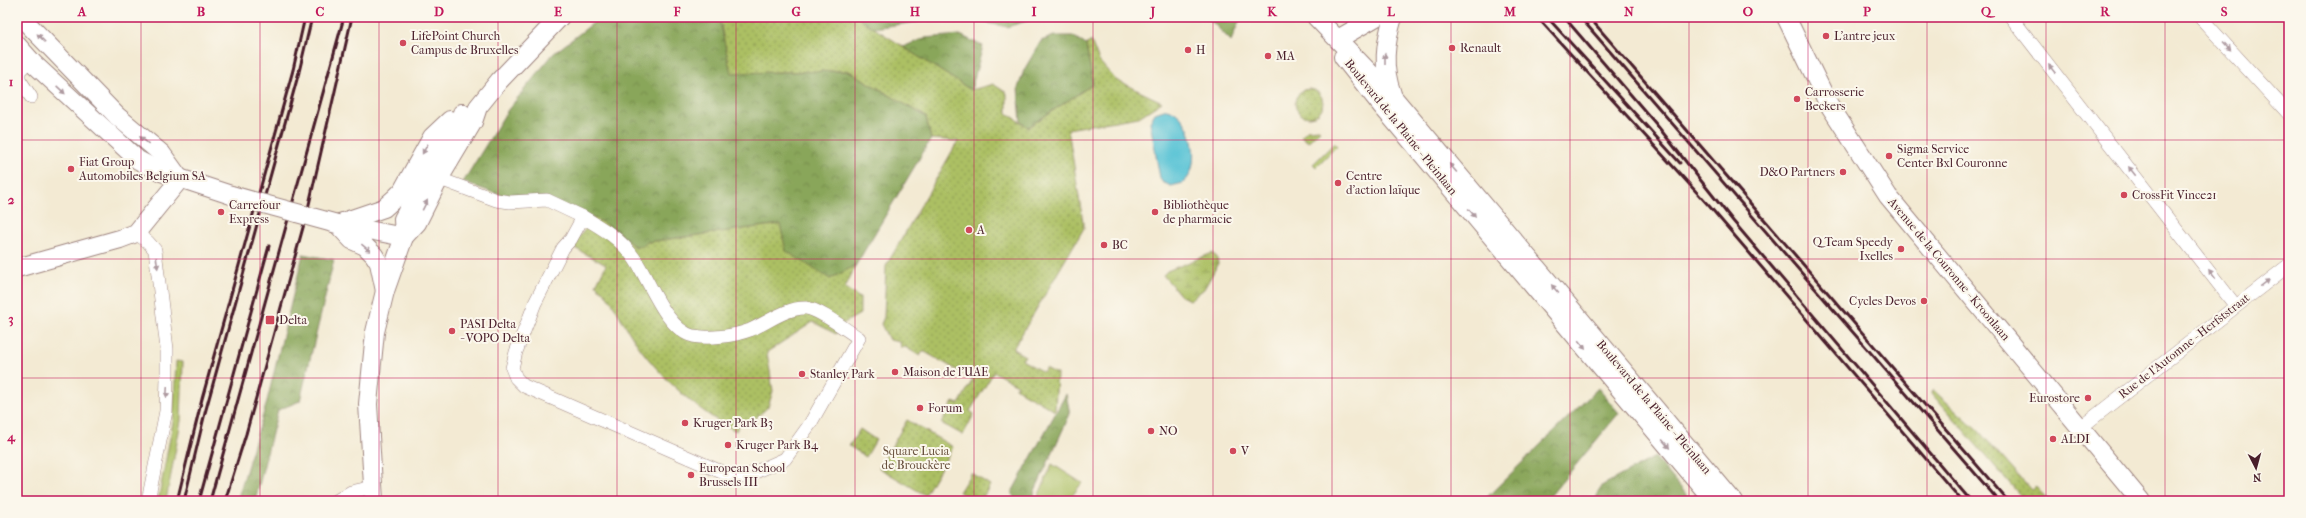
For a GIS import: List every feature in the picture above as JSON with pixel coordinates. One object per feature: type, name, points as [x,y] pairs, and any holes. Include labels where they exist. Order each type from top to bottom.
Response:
[{"type":"main road","points":[[21,17],[117,116],[162,154],[180,179]]},
{"type":"main road","points":[[374,494],[368,432],[369,376],[375,332],[385,292],[404,237],[403,219],[433,176],[445,140],[470,110],[560,17]]},
{"type":"main road","points":[[1316,17],[1338,39],[1376,17]]},
{"type":"main road","points":[[1393,17],[1385,45],[1385,68],[1393,96]]},
{"type":"main road","name":"Avenue de la Couronne - Kroonlaan","points":[[1786,17],[1828,103],[1888,196],[2141,501]]},
{"type":"main road","name":"Boulevard de la Plaine - Pleinlaan","points":[[1338,39],[1393,96],[1714,501]]},
{"type":"main road","name":"Boulevard de la Plaine - Pleinlaan","points":[[1338,39],[1343,57],[1357,76],[1733,501]]},
{"type":"main road","points":[[17,45],[22,67],[138,160],[180,179],[231,195],[337,224],[404,237]]},
{"type":"main road","points":[[337,224],[384,208],[400,194],[432,137],[450,120],[470,110]]},
{"type":"main road","points":[[17,268],[120,239],[136,232],[180,179]]},
{"type":"main road","points":[[337,224],[352,240],[365,246],[374,255],[379,263],[385,292]]},
{"type":"street","points":[[2010,17],[2236,305]]},
{"type":"street","points":[[2200,17],[2289,114]]},
{"type":"street","points":[[22,67],[19,79],[31,98]]},
{"type":"street","points":[[433,176],[496,200],[510,202],[547,200],[583,217],[610,233],[634,258],[673,324],[693,336],[722,336],[749,330],[791,311],[806,308],[816,312],[859,338],[810,424],[785,459],[744,477],[733,477],[524,386],[516,378],[512,368],[516,352],[535,303],[563,248],[571,239],[583,217]]},
{"type":"street","points":[[136,232],[155,250],[166,349],[166,411],[148,501]]},
{"type":"street","name":"Rue de l'Automne - Herfststraat","points":[[2080,428],[2289,264]]},
{"type":"street","points":[[336,501],[351,492],[374,494]]},
{"type":"green space","points":[[601,17],[719,17],[731,73],[849,71],[926,117],[931,139],[856,265],[830,279],[786,251],[780,224],[647,242],[643,246],[634,246],[616,230],[595,218],[497,194],[463,182],[507,111],[553,54]]},
{"type":"green space","points":[[719,17],[857,17],[971,90],[993,84],[1007,93],[1007,113],[1028,127],[1093,84],[1086,45],[1091,41],[1099,61],[1116,80],[1162,102],[1139,117],[1068,129],[1084,228],[1013,349],[1025,356],[1022,360],[1043,372],[1046,368],[1057,374],[1055,411],[1015,388],[1017,385],[994,372],[970,411],[974,414],[963,435],[941,423],[953,402],[959,404],[973,379],[923,351],[920,356],[905,347],[901,348],[900,342],[889,340],[881,324],[884,317],[886,266],[958,141],[931,139],[926,117],[849,71],[730,73]]},
{"type":"green space","points":[[857,17],[1036,18],[1007,27],[977,21],[937,19],[874,28]]},
{"type":"green space","points":[[1207,17],[1241,17],[1231,41]]},
{"type":"green space","points":[[960,35],[983,46],[971,90],[903,47],[924,38]]},
{"type":"green space","points":[[1054,36],[1073,36],[1086,45],[1093,84],[1028,127],[1021,122],[1018,88],[1024,70],[1041,41]]},
{"type":"green space","points":[[1309,89],[1319,93],[1323,103],[1319,113],[1309,117],[1299,113],[1295,103],[1299,93]]},
{"type":"green space","points":[[1307,130],[1320,130],[1308,142],[1301,136]]},
{"type":"green space","points":[[1334,143],[1337,146],[1316,167],[1313,164]]},
{"type":"green space","points":[[595,218],[616,230],[634,246],[643,246],[647,242],[780,224],[830,279],[856,265],[845,288],[860,298],[860,314],[844,323],[836,334],[813,322],[767,352],[773,391],[768,407],[748,425],[739,425],[736,431],[721,423],[692,402],[665,378],[632,337],[612,302],[596,285],[606,265],[571,246]]},
{"type":"green space","points":[[1212,253],[1217,257],[1218,264],[1204,289],[1190,300],[1181,296],[1163,275],[1167,271]]},
{"type":"green space","points":[[303,254],[334,260],[300,401],[278,410],[255,501],[237,501],[266,405]]},
{"type":"green space","points":[[176,361],[183,362],[181,421],[166,501],[158,501],[173,422]]},
{"type":"green space","points":[[1598,388],[1619,413],[1546,501],[1483,501]]},
{"type":"green space","points":[[1933,390],[1978,430],[2031,490],[2036,487],[2049,501],[2025,501],[1931,393]]},
{"type":"green space","points":[[1066,394],[1070,414],[1034,493],[1036,501],[1015,501],[1012,492]]},
{"type":"green space","name":"Square Lucia de Brouckère","points":[[907,420],[953,447],[925,495],[879,468]]},
{"type":"green space","points":[[860,429],[876,440],[866,457],[849,446]]},
{"type":"green space","points":[[1655,457],[1692,501],[1597,501],[1597,494],[1603,485]]},
{"type":"green space","points":[[1052,464],[1082,483],[1068,501],[1043,501],[1038,497]]},
{"type":"green space","points":[[971,473],[990,485],[981,501],[974,501],[959,492]]},
{"type":"water","points":[[1167,109],[1176,113],[1189,131],[1194,154],[1193,166],[1189,176],[1183,183],[1171,186],[1162,182],[1160,178],[1150,122],[1155,113]]},
{"type":"railway","points":[[177,501],[202,399],[293,70],[305,17]]},
{"type":"railway","points":[[184,501],[205,413],[299,72],[312,17]]},
{"type":"railway","points":[[210,501],[344,17]]},
{"type":"railway","points":[[225,501],[246,434],[307,213],[352,17]]},
{"type":"railway","points":[[1537,17],[1710,207],[1962,501]]},
{"type":"railway","points":[[1547,17],[1680,163]]},
{"type":"railway","points":[[1564,17],[1656,124],[1733,221],[1971,501]]},
{"type":"railway","points":[[1580,17],[1999,501]]},
{"type":"railway","points":[[1589,17],[2008,501]]},
{"type":"railway","points":[[199,501],[269,246]]},
{"type":"place","name":"L'antre jeux","points":[[1826,36]]},
{"type":"place","name":"LifePoint Church Campus de Bruxelles","points":[[403,43]]},
{"type":"place","name":"Renault","points":[[1452,48]]},
{"type":"place","name":"H","points":[[1188,50]]},
{"type":"place","name":"MA","points":[[1268,56]]},
{"type":"place","name":"Carrosserie Beckers","points":[[1797,99]]},
{"type":"place","name":"Sigma Service Center Bxl Couronne","points":[[1889,156]]},
{"type":"place","name":"Fiat Group Automobiles Belgium SA","points":[[71,169]]},
{"type":"place","name":"D&O Partners","points":[[1843,172]]},
{"type":"place","name":"Centre d'action laïque","points":[[1338,183]]},
{"type":"place","name":"CrossFit Vince21","points":[[2124,195]]},
{"type":"place","name":"Carrefour Express","points":[[221,212]]},
{"type":"place","name":"Bibliothèque de pharmacie","points":[[1155,212]]},
{"type":"place","name":"A","points":[[969,230]]},
{"type":"place","name":"BC","points":[[1104,245]]},
{"type":"place","name":"Q Team Speedy Ixelles","points":[[1901,249]]},
{"type":"place","name":"Cycles Devos","points":[[1924,301]]},
{"type":"place","name":"Delta","points":[[270,320]]},
{"type":"place","name":"PASI Delta - VOPO Delta","points":[[452,331]]},
{"type":"place","name":"Maison de l'UAE","points":[[895,372]]},
{"type":"place","name":"Stanley Park","points":[[802,374]]},
{"type":"place","name":"Eurostore","points":[[2088,398]]},
{"type":"place","name":"Forum","points":[[920,408]]},
{"type":"place","name":"Kruger Park B3","points":[[685,423]]},
{"type":"place","name":"NO","points":[[1151,431]]},
{"type":"place","name":"ALDI","points":[[2053,439]]},
{"type":"place","name":"Kruger Park B4","points":[[728,445]]},
{"type":"place","name":"V","points":[[1233,451]]},
{"type":"place","name":"European School Brussels III","points":[[691,475]]}]
